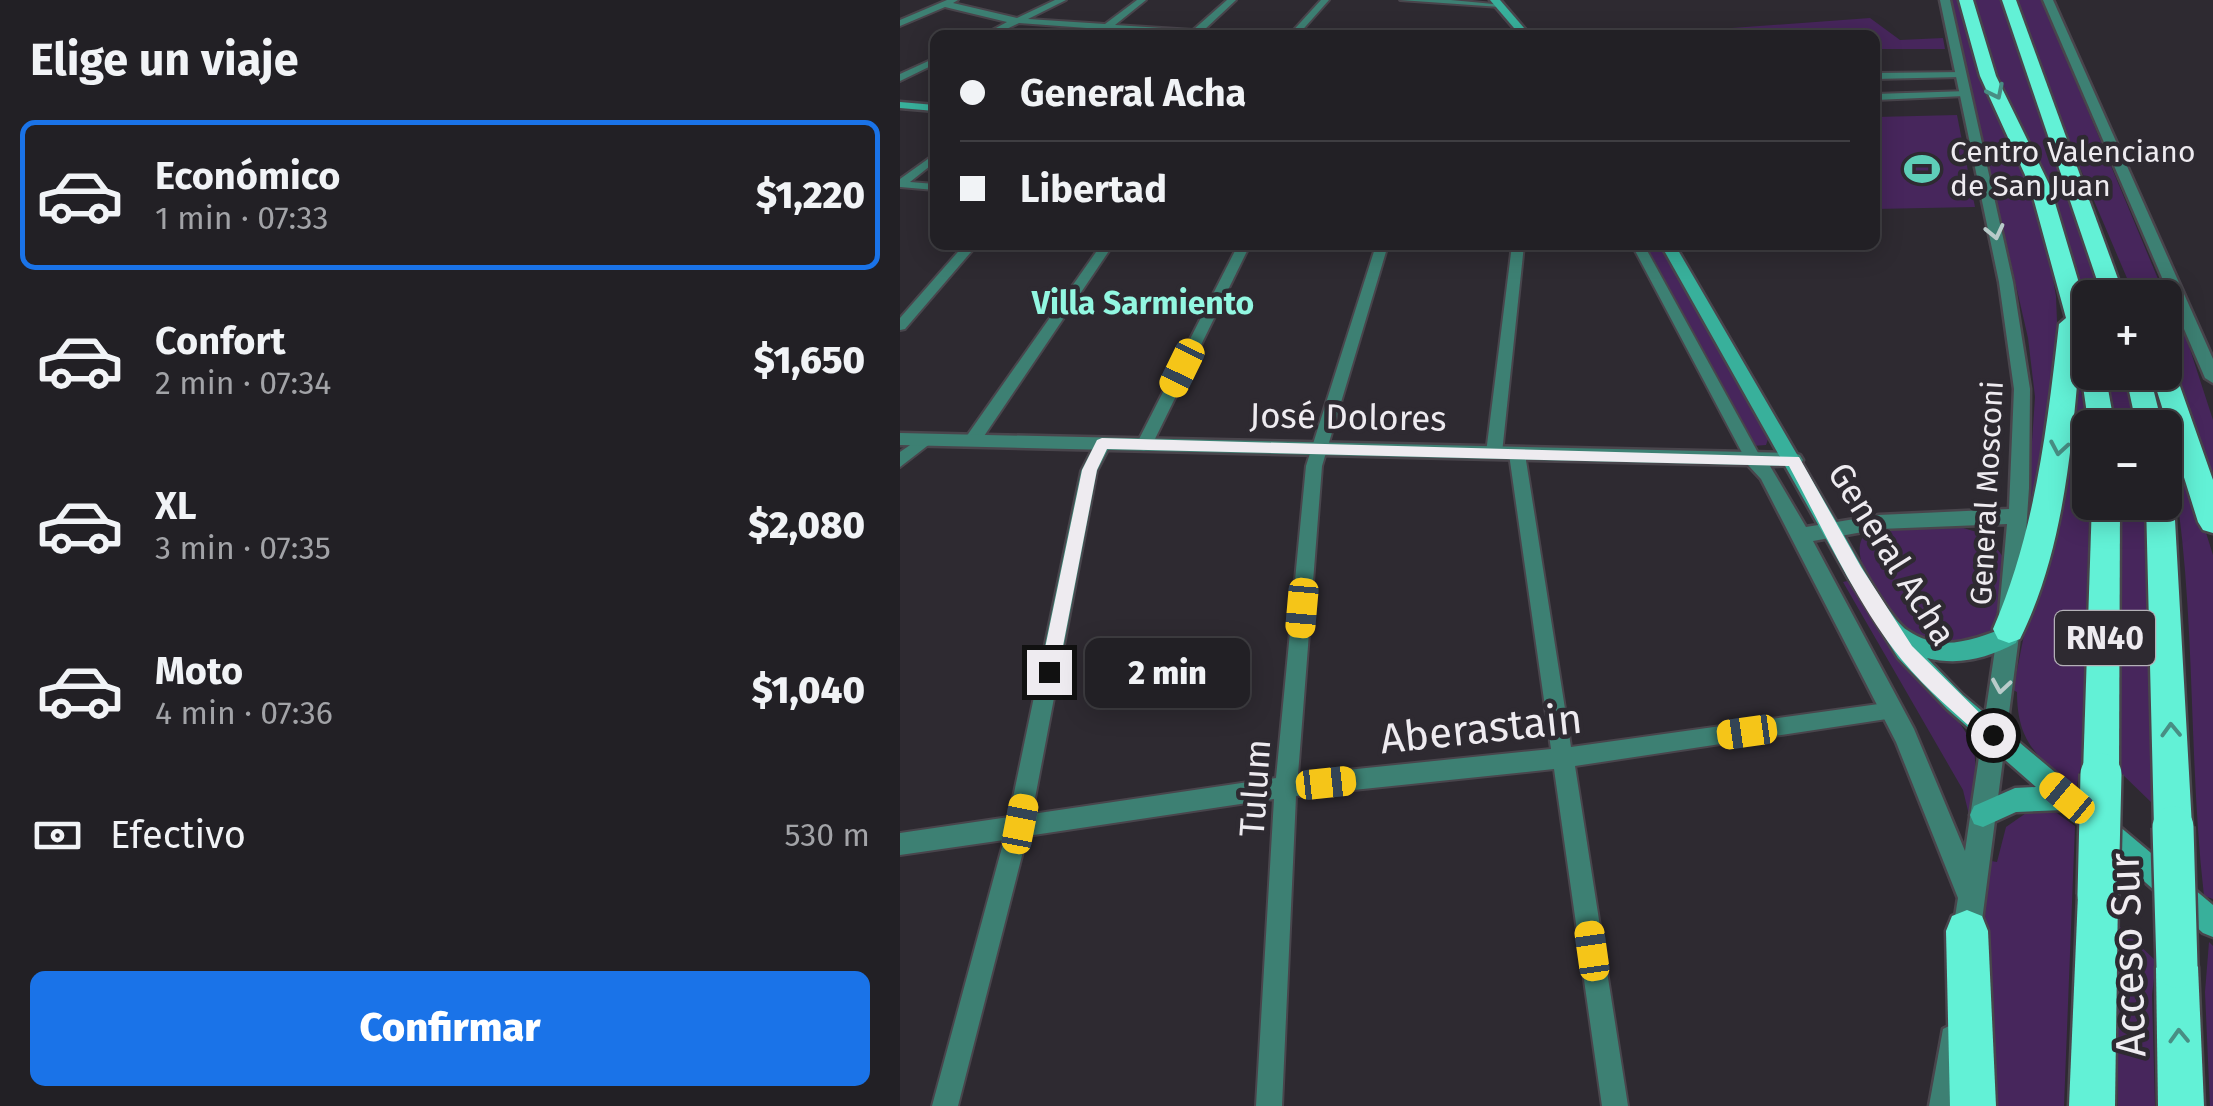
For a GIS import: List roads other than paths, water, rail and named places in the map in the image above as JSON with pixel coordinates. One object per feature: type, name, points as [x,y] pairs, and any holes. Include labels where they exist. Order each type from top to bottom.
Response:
[{"type":"highway","points":[[1966,0],[1988,76],[2040,186],[2072,292]]},
{"type":"highway","points":[[2009,0],[2108,280]]},
{"type":"highway","points":[[2089,224],[2119,280]]},
{"type":"highway","points":[[2008,632],[2030,579],[2058,454],[2069,360],[2069,281]]},
{"type":"highway","points":[[2168,390],[2213,522]]},
{"type":"highway","name":"Acceso Sur","points":[[2092,1106],[2106,520]]},
{"type":"highway","name":"Acceso Sur","points":[[2161,520],[2181,1106]]},
{"type":"highway","points":[[1969,915],[1973,1106]]},
{"type":"main road","points":[[1497,3],[1521,30]]},
{"type":"main road","points":[[900,105],[930,108]]},
{"type":"main road","name":"General Acha","points":[[1671,250],[1892,632],[1930,678],[2213,923]]},
{"type":"main road","points":[[1892,632],[1940,652],[1969,654],[2008,632]]},
{"type":"main road","points":[[1983,815],[2016,800],[2067,798]]},
{"type":"street","points":[[997,30],[1062,0]]},
{"type":"street","points":[[1103,30],[1142,0]]},
{"type":"street","points":[[1198,30],[1232,0]]},
{"type":"street","points":[[1298,30],[1325,0]]},
{"type":"street","points":[[1404,0],[1497,3]]},
{"type":"street","name":"General Mosconi","points":[[1944,1106],[2008,632],[2018,516],[2021,367],[1945,0]]},
{"type":"street","points":[[2048,0],[2213,378]]},
{"type":"street","points":[[900,23],[950,2],[1016,20],[1135,30]]},
{"type":"street","points":[[900,78],[930,63]]},
{"type":"street","points":[[1880,76],[1924,74],[1963,84]]},
{"type":"street","points":[[1880,96],[1963,84]]},
{"type":"street","points":[[900,184],[930,162]]},
{"type":"street","points":[[900,184],[930,187]]},
{"type":"street","points":[[900,326],[967,250]]},
{"type":"street","points":[[972,440],[1104,250]]},
{"type":"street","points":[[1144,445],[1242,250]]},
{"type":"street","name":"Tulum","points":[[1269,1106],[1286,787],[1314,466],[1380,250]]},
{"type":"street","points":[[1494,453],[1517,250]]},
{"type":"street","name":"General Acha","points":[[1641,250],[1754,460],[1768,475],[1893,711],[1939,811],[1969,915]]},
{"type":"street","name":"José Dolores","points":[[900,439],[1794,460]]},
{"type":"street","points":[[900,461],[926,439]]},
{"type":"street","points":[[945,1106],[1020,824],[1089,470],[1102,444]]},
{"type":"street","points":[[1517,454],[1615,1106]]},
{"type":"street","points":[[1800,536],[1879,522],[2018,516]]},
{"type":"street","name":"Aberastain","points":[[900,844],[1286,787],[1564,758],[1893,711]]},
{"type":"place","name":"Centro Valenciano de San Juan","points":[[1922,169]]},
{"type":"district","name":"Villa Sarmiento","points":[[1143,303]]}]
